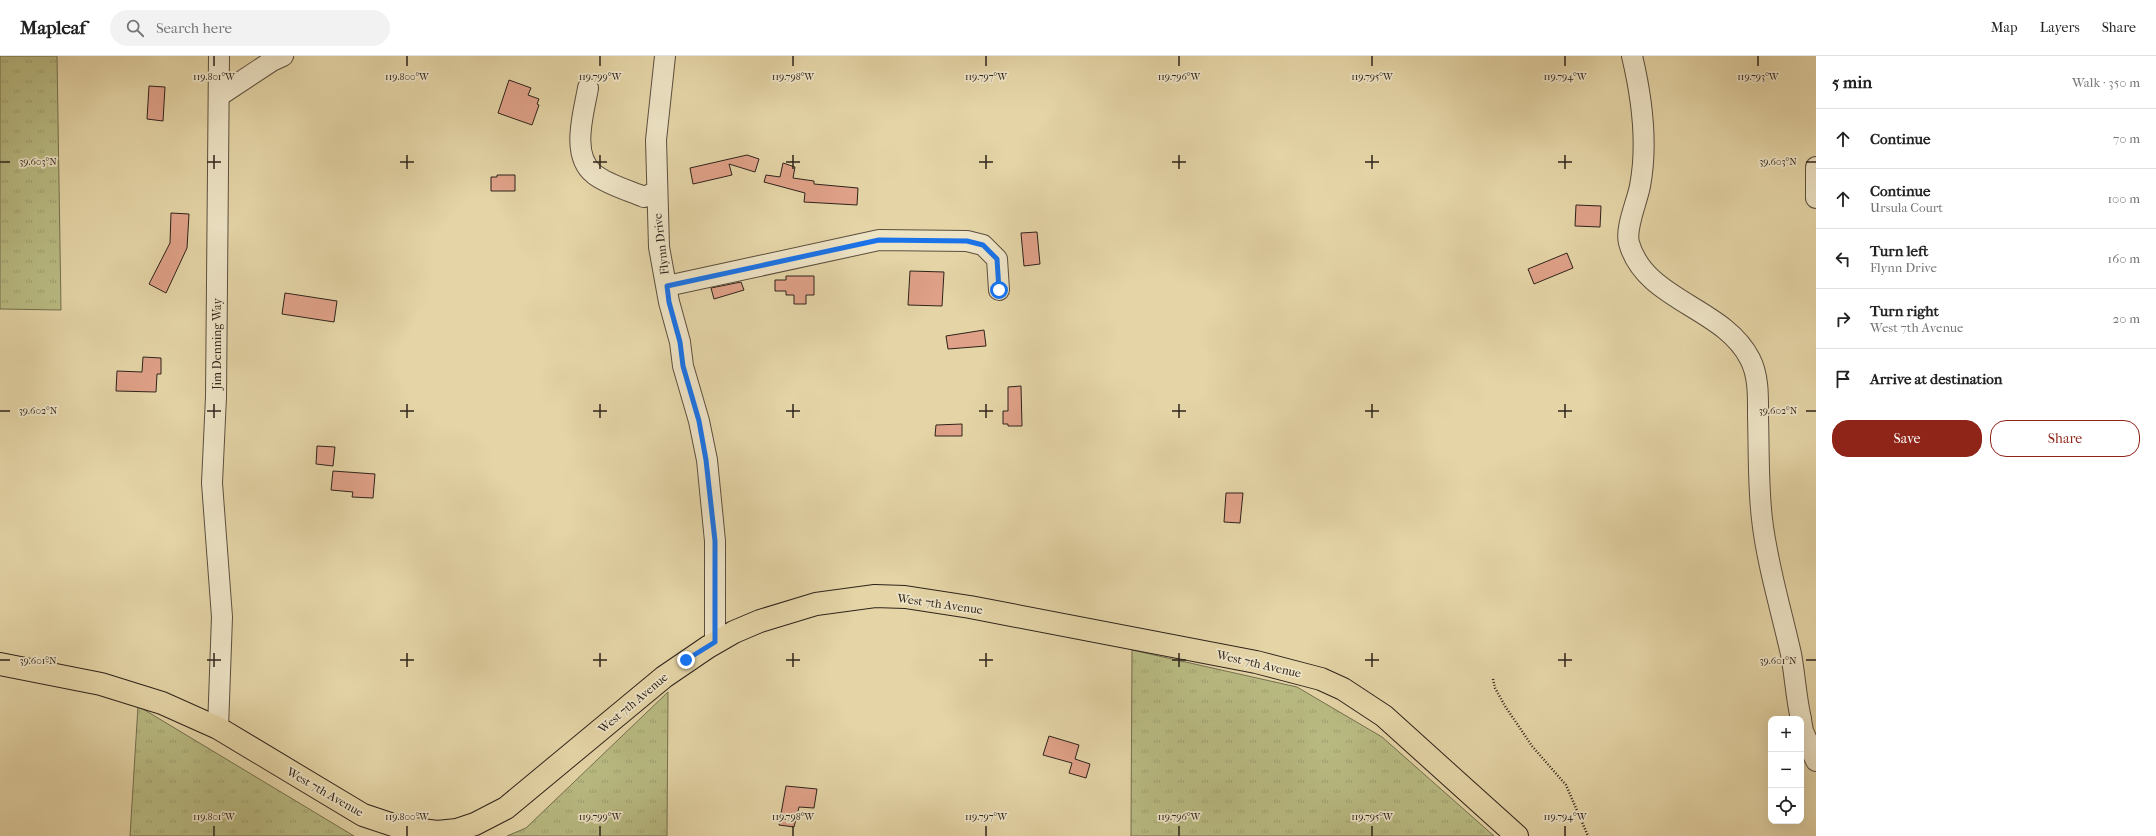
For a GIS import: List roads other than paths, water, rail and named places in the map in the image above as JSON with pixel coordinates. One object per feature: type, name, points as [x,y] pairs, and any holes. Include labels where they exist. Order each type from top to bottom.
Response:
[{"type":"main road","name":"West 7th Avenue","points":[[0,664],[62,676],[133,693],[162,703],[218,728],[363,815],[399,827],[420,831],[456,830],[475,824],[506,808],[664,677],[715,642],[760,621],[816,604],[875,596],[897,597],[970,607],[1292,670],[1321,679],[1343,689],[1373,708],[1517,836]]},
{"type":"street","name":"Jim Denning Way","points":[[218,728],[222,617],[212,483],[216,397],[219,56]]},
{"type":"street","points":[[219,96],[272,61],[283,56]]},
{"type":"street","name":"Flynn Drive","points":[[665,56],[656,140],[656,192],[659,247],[669,302],[680,342],[683,366],[699,421],[706,460],[715,541],[715,642]]},
{"type":"street","points":[[1632,56],[1640,96],[1642,162],[1640,186],[1631,219],[1628,240],[1632,255],[1640,268],[1658,284],[1725,329],[1742,346],[1751,360],[1756,376],[1758,399],[1762,518],[1775,588],[1791,656],[1801,716]]},
{"type":"street","points":[[588,88],[580,150],[585,162],[593,174],[621,188],[644,197],[656,192]]},
{"type":"street","points":[[1816,167],[1816,198]]},
{"type":"street","points":[[667,286],[879,240],[944,240],[967,241],[983,245],[997,259],[999,290]]},
{"type":"street","points":[[1804,733],[1816,761]]}]
